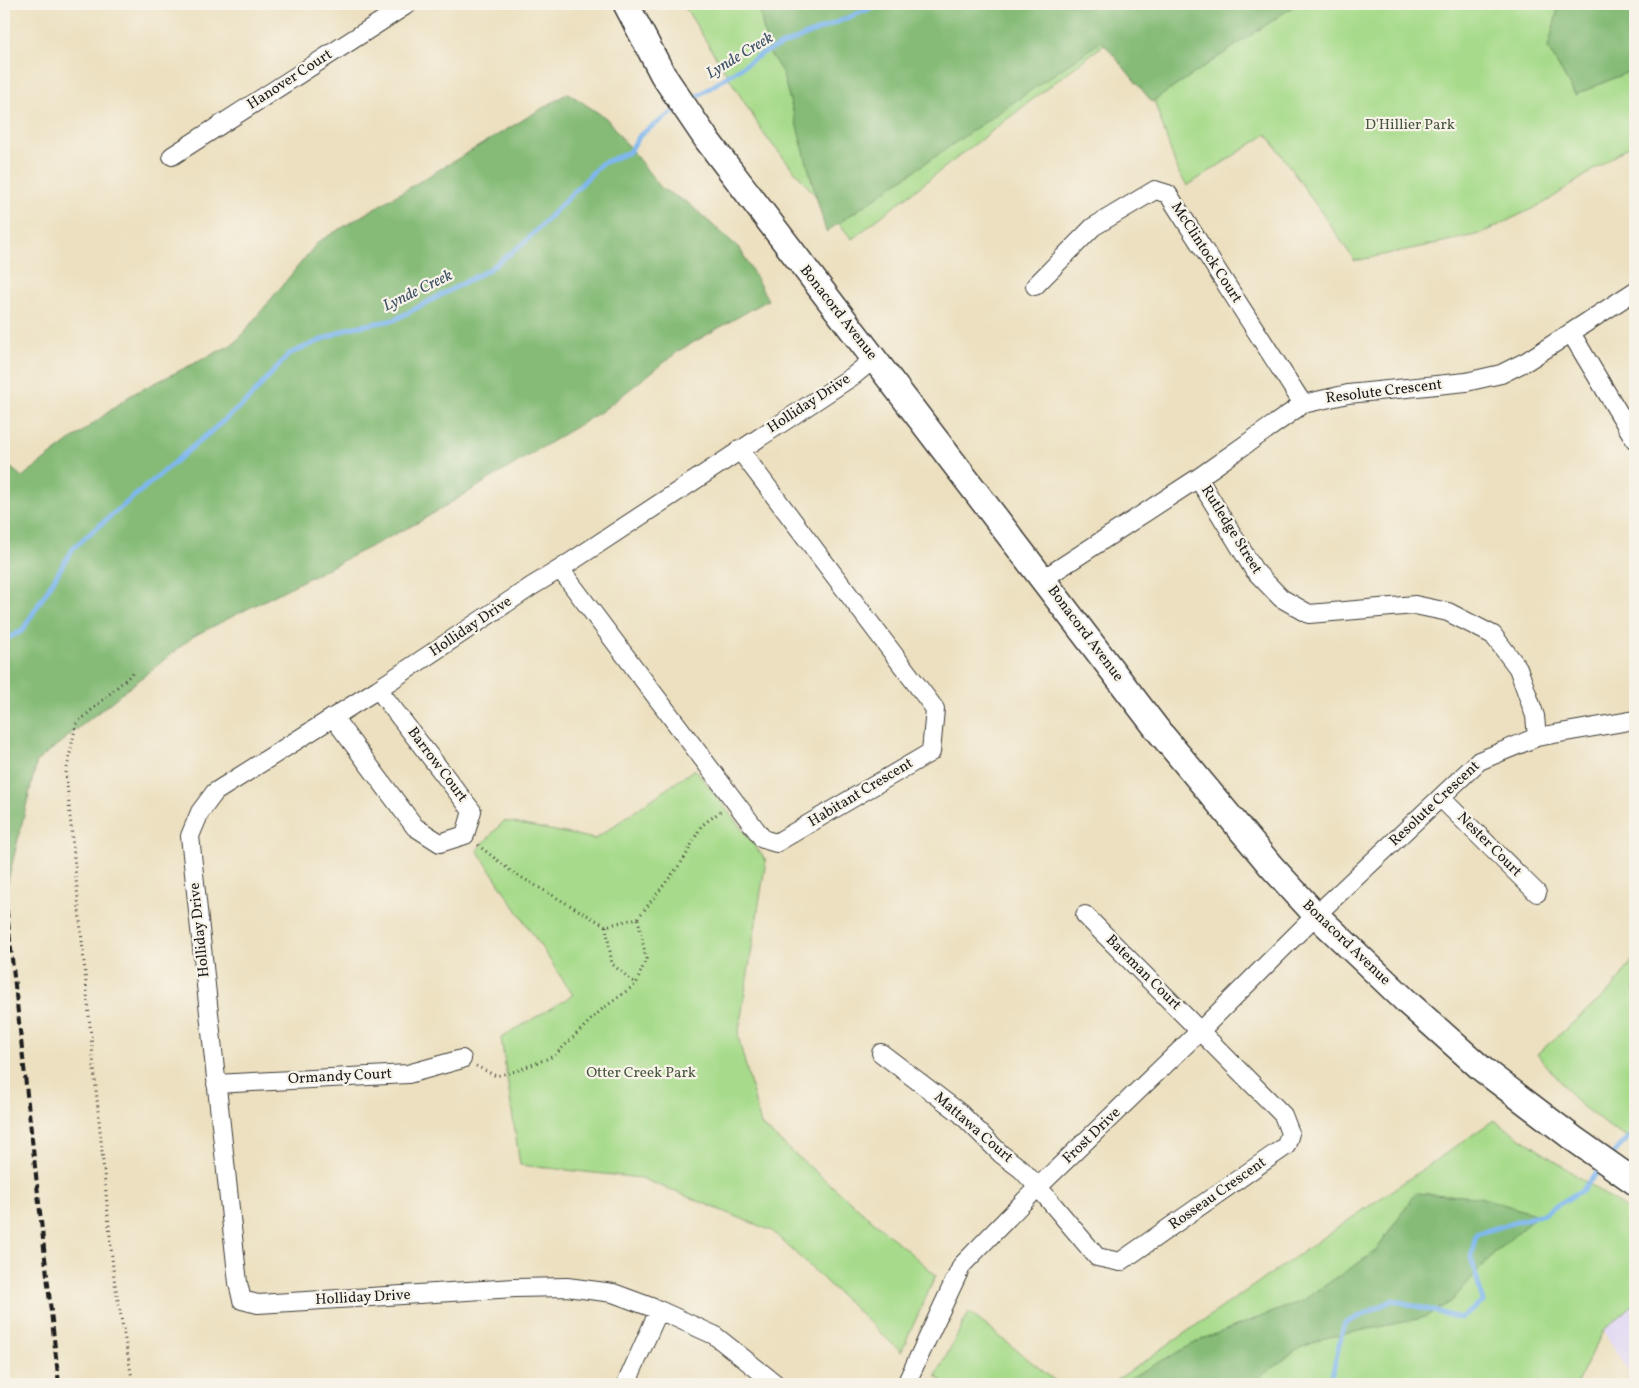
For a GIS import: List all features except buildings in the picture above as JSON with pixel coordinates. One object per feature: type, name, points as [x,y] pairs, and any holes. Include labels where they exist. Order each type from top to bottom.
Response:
[{"type":"street","name":"Hanover Court","points":[[172,156],[408,4]]},
{"type":"street","name":"Bonacord Avenue","points":[[626,4],[664,75],[707,140],[1157,729],[1271,866],[1316,915],[1406,1002],[1482,1070],[1574,1139],[1634,1180]]},
{"type":"street","name":"McClintock Court","points":[[1035,286],[1093,227],[1155,190],[1168,194],[1303,404]]},
{"type":"street","name":"Resolute Crescent","points":[[1043,579],[1198,478],[1303,404],[1348,394],[1466,382],[1501,374],[1528,361],[1635,290]]},
{"type":"street","points":[[1571,333],[1635,440]]},
{"type":"street","name":"Holliday Drive","points":[[776,1384],[714,1335],[659,1310],[613,1293],[567,1287],[515,1288],[258,1304],[242,1300],[238,1283],[190,836],[200,812],[215,792],[560,569],[739,449],[853,376],[874,359]]},
{"type":"street","name":"Habitant Crescent","points":[[560,569],[763,839],[776,843],[930,752],[935,709],[739,449]]},
{"type":"street","name":"Rutledge Street","points":[[1198,478],[1254,570],[1281,598],[1309,614],[1415,605],[1448,612],[1493,635],[1518,668],[1535,716],[1538,737]]},
{"type":"street","name":"Barrow Court","points":[[378,688],[472,811],[465,835]]},
{"type":"street","points":[[333,717],[415,827],[440,843],[465,835]]},
{"type":"street","name":"Resolute Crescent","points":[[1316,915],[1479,761],[1538,737],[1635,720]]},
{"type":"street","name":"Nester Court","points":[[1441,798],[1537,893]]},
{"type":"street","name":"Bateman Court","points":[[1086,915],[1200,1031]]},
{"type":"street","name":"Frost Drive","points":[[906,1384],[962,1265],[1038,1187],[1200,1031],[1316,915]]},
{"type":"street","name":"Rosseau Crescent","points":[[1038,1187],[1097,1257],[1120,1262],[1286,1146],[1290,1133],[1283,1115],[1200,1031]]},
{"type":"street","name":"Mattawa Court","points":[[881,1053],[960,1113],[1001,1154],[1021,1169],[1038,1187]]},
{"type":"street","name":"Ormandy Court","points":[[216,1084],[408,1074],[462,1059]]},
{"type":"street","points":[[626,1384],[659,1310]]},
{"type":"path","points":[[133,1384],[114,1278],[66,773],[76,724],[134,672]]},
{"type":"path","points":[[465,835],[512,872],[606,926],[638,918],[684,858],[701,826],[734,800]]},
{"type":"path","points":[[462,1059],[496,1076],[516,1072],[554,1056],[601,1010],[636,984],[646,959],[638,918]]},
{"type":"path","points":[[606,926],[612,964],[636,984]]},
{"type":"shaded area","points":[[1635,1303],[1635,1382],[1603,1331]]},
{"type":"shaded area","points":[[4,1309],[10,1361],[4,1365]]},
{"type":"green space","name":"D'Hillier Park","points":[[683,4],[1635,4],[1635,142],[1546,202],[1480,234],[1355,261],[1267,134],[1187,186],[1177,170],[1129,25],[852,239],[766,137]]},
{"type":"green space","points":[[758,4],[1297,4],[1152,102],[1102,41],[826,232],[782,72],[768,51]]},
{"type":"green space","points":[[1559,4],[1635,4],[1635,69],[1575,95],[1548,48]]},
{"type":"green space","points":[[568,93],[606,118],[662,189],[688,203],[740,249],[768,300],[680,350],[602,411],[419,522],[194,636],[37,761],[4,898],[4,462],[22,477],[131,395],[235,343],[318,242]]},
{"type":"green space","name":"Otter Creek Park","points":[[695,769],[766,860],[738,1036],[761,1125],[936,1275],[901,1352],[772,1231],[641,1178],[520,1165],[501,1038],[573,995],[477,850],[504,821],[595,839]]},
{"type":"green space","points":[[1635,957],[1635,1141],[1611,1128],[1579,1104],[1537,1054],[1613,988]]},
{"type":"green space","points":[[1494,1120],[1635,1215],[1635,1303],[1603,1331],[1577,1384],[1111,1384]]},
{"type":"green space","points":[[1415,1193],[1480,1197],[1538,1215],[1495,1252],[1451,1302],[1423,1318],[1325,1338],[1300,1348],[1250,1384],[1119,1384],[1202,1339],[1302,1301],[1376,1251]]},
{"type":"green space","points":[[969,1312],[1059,1384],[945,1384],[936,1376]]},
{"type":"waterway","name":"Lynde Creek","points":[[690,101],[763,53],[881,4]]},
{"type":"waterway","name":"Lynde Creek","points":[[4,640],[22,631],[74,547],[247,401],[289,354],[349,328],[394,320],[488,270],[523,244],[601,164],[629,152],[641,134],[679,108]]},
{"type":"waterway","points":[[1610,1157],[1635,1131]]},
{"type":"waterway","points":[[1330,1384],[1344,1324],[1393,1300],[1460,1318],[1483,1302],[1471,1257],[1476,1234],[1543,1214],[1582,1190],[1601,1168]]},
{"type":"railway","points":[[4,886],[59,1384]]}]
